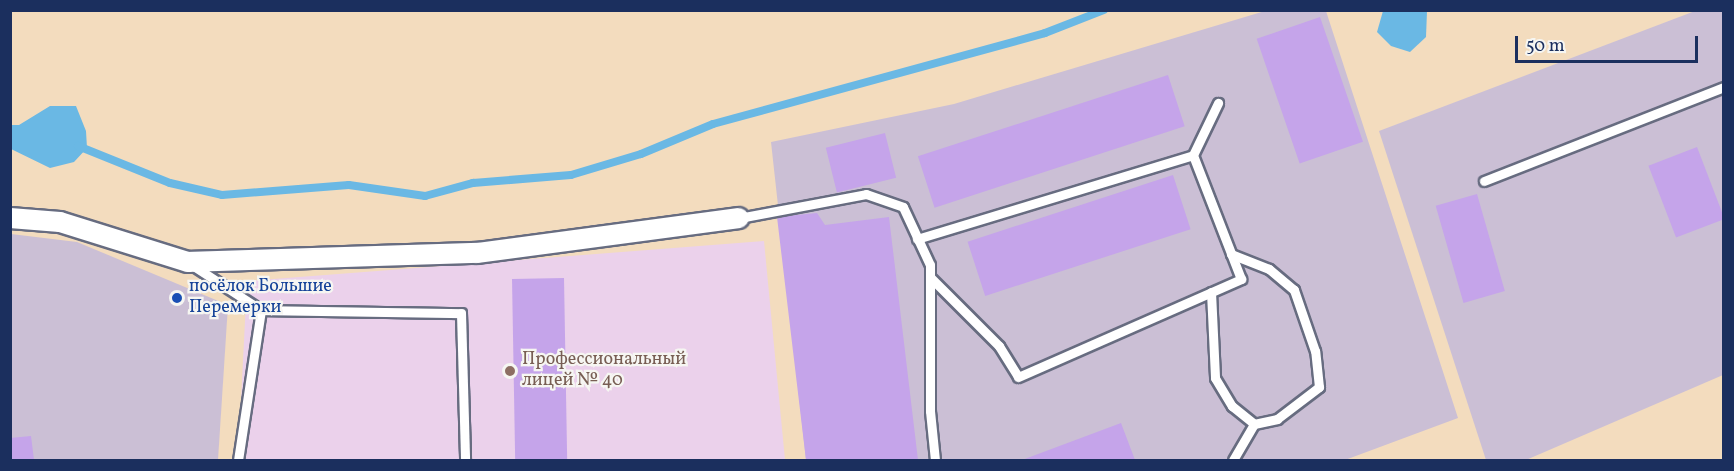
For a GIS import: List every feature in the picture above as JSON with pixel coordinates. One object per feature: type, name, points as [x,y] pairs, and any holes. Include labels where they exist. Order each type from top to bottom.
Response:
[{"type":"street","points":[[10,218],[60,222],[188,262],[477,253],[739,218]]},
{"type":"lane","points":[[1484,181],[1724,87]]},
{"type":"lane","points":[[917,239],[1192,155],[1218,104]]},
{"type":"lane","points":[[930,277],[999,346],[1018,376],[1241,279],[1192,155]]},
{"type":"lane","points":[[739,218],[866,194],[903,207],[930,265],[930,411],[935,460]]},
{"type":"lane","points":[[1231,254],[1269,269],[1294,290],[1315,351],[1319,387],[1277,419],[1254,424],[1233,460]]},
{"type":"lane","points":[[188,262],[261,310],[461,314],[465,460]]},
{"type":"lane","points":[[1211,292],[1215,378],[1232,406],[1254,424]]},
{"type":"lane","points":[[238,460],[261,310]]},
{"type":"shaded area","points":[[1265,11],[1326,11],[1458,418],[1345,460],[806,460],[771,142],[954,104]]},
{"type":"shaded area","points":[[1695,11],[1723,11],[1723,375],[1526,460],[1486,460],[1379,131]]},
{"type":"shaded area","points":[[11,234],[77,242],[228,305],[218,460],[11,460]]},
{"type":"shaded area","name":"Профессиональный лицей № 40","points":[[764,241],[785,460],[238,460],[247,281]]},
{"type":"water","points":[[1383,11],[1427,11],[1426,37],[1410,52],[1391,46],[1377,32]]},
{"type":"water","points":[[50,106],[76,106],[86,131],[87,148],[74,162],[50,168],[11,149],[10,125],[19,125]]},
{"type":"building","points":[[1320,17],[1363,142],[1300,164],[1257,39]]},
{"type":"building","points":[[1168,75],[1185,126],[935,208],[918,156]]},
{"type":"building","points":[[885,133],[896,178],[837,192],[826,148]]},
{"type":"building","points":[[1697,147],[1724,219],[1676,238],[1648,166]]},
{"type":"building","points":[[1173,175],[1191,229],[985,296],[968,242]]},
{"type":"building","points":[[1477,194],[1505,291],[1464,303],[1436,206]]},
{"type":"building","points":[[817,213],[825,225],[889,217],[918,460],[806,460],[777,217]]},
{"type":"building","points":[[564,278],[567,460],[515,460],[512,279]]},
{"type":"building","points":[[1121,423],[1135,460],[1022,460]]},
{"type":"building","points":[[31,436],[34,460],[10,460],[10,438]]},
{"type":"waterway","points":[[78,146],[170,183],[222,195],[349,185],[425,196],[473,183],[571,175],[641,154],[713,124],[1045,33],[1104,10]]},
{"type":"place","name":"посёлок Большие Перемерки","points":[[177,298]]},
{"type":"place","name":"Профессиональный лицей № 40","points":[[510,371]]}]
